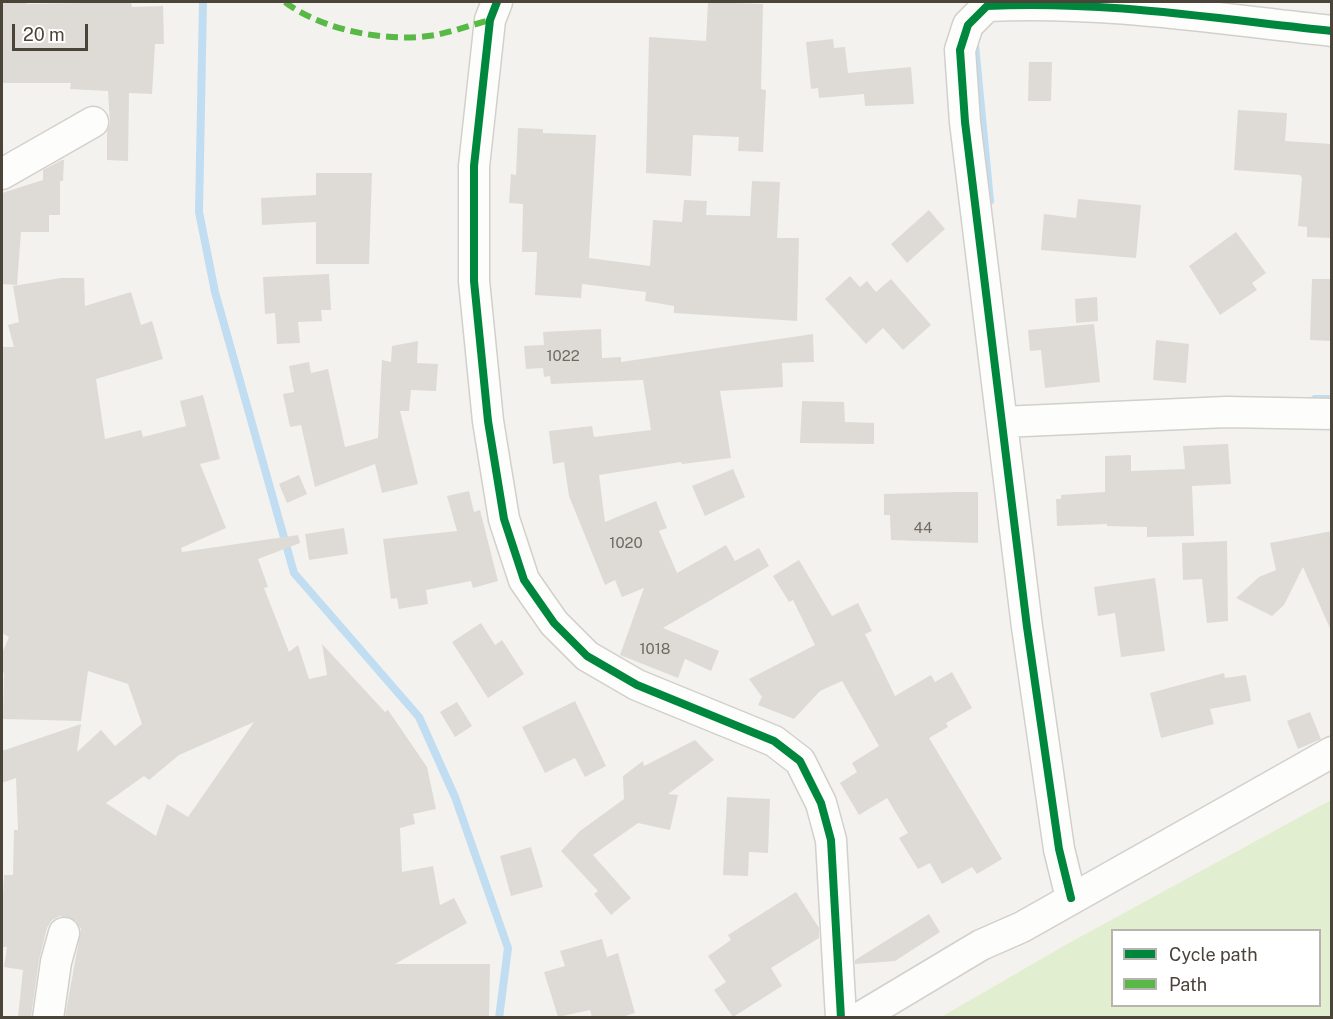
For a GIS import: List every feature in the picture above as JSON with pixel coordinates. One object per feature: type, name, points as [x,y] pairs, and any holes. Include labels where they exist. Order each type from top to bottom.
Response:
[{"type":"street","points":[[496,2],[490,20],[474,166],[474,280],[488,421],[504,519],[524,580],[554,623],[587,656],[637,685],[774,741],[800,762],[812,781],[821,803],[831,840],[842,1017]]},
{"type":"street","points":[[1071,898],[1059,849],[1027,627],[965,122],[960,50],[975,4],[1121,5],[1332,31]]},
{"type":"street","points":[[2,174],[93,122]]},
{"type":"street","points":[[1002,422],[1226,412],[1332,414]]},
{"type":"street","points":[[859,1017],[981,945],[1022,927],[1332,752]]},
{"type":"street","points":[[48,1017],[56,962],[64,933]]},
{"type":"green space","points":[[1331,800],[1331,1017],[941,1017],[1069,943]]},
{"type":"building","points":[[2,2],[28,2],[27,4],[131,2],[132,7],[163,6],[164,44],[155,44],[152,94],[129,93],[128,161],[107,160],[107,131],[110,123],[108,91],[70,89],[71,83],[2,83]]},
{"type":"building","points":[[708,2],[763,4],[761,89],[766,90],[763,152],[738,151],[739,137],[693,135],[691,176],[646,173],[649,37],[706,41]]},
{"type":"building","points":[[833,39],[834,48],[845,47],[848,73],[911,67],[914,104],[865,106],[864,94],[819,98],[818,88],[811,89],[806,42]]},
{"type":"building","points":[[1029,62],[1052,62],[1051,101],[1028,101]]},
{"type":"building","points":[[1238,110],[1287,113],[1285,141],[1332,144],[1332,238],[1307,237],[1307,227],[1298,226],[1302,178],[1300,175],[1234,170]]},
{"type":"building","points":[[518,128],[543,129],[543,133],[596,135],[589,258],[650,266],[653,220],[682,222],[684,200],[707,201],[706,215],[750,216],[752,181],[780,182],[777,238],[799,238],[797,321],[674,313],[674,306],[645,301],[646,292],[582,284],[581,298],[535,295],[537,252],[522,252],[523,204],[509,203],[511,174],[516,175]]},
{"type":"building","points":[[64,160],[63,181],[60,181],[60,215],[49,215],[49,232],[21,232],[17,285],[2,284],[2,193],[43,180],[43,170]]},
{"type":"building","points":[[316,173],[372,173],[369,264],[316,264],[316,222],[262,225],[261,198],[316,195]]},
{"type":"building","points":[[1078,199],[1141,205],[1136,258],[1041,250],[1044,214],[1076,218]]},
{"type":"building","points":[[929,210],[945,229],[907,263],[891,244]]},
{"type":"building","points":[[1236,232],[1266,273],[1252,283],[1257,290],[1220,315],[1189,266]]},
{"type":"building","points":[[329,274],[331,310],[321,310],[322,321],[298,322],[300,343],[277,344],[275,313],[265,314],[263,277]]},
{"type":"building","points":[[850,276],[860,287],[867,281],[876,292],[891,279],[931,325],[903,350],[883,328],[866,344],[825,299]]},
{"type":"building","points":[[61,278],[84,278],[85,306],[131,292],[141,325],[152,321],[163,359],[96,379],[105,439],[141,430],[143,437],[186,426],[180,401],[203,395],[220,459],[200,464],[226,528],[181,548],[182,552],[298,535],[300,543],[258,559],[268,587],[264,588],[289,652],[298,645],[309,679],[327,675],[322,644],[385,712],[388,710],[427,767],[436,809],[413,814],[415,824],[400,828],[402,872],[433,866],[440,905],[454,898],[467,923],[395,964],[490,964],[489,1017],[65,1017],[81,929],[76,921],[60,916],[52,920],[47,928],[39,960],[31,1017],[18,1017],[23,970],[4,967],[7,947],[2,947],[4,875],[13,875],[14,830],[18,830],[16,778],[2,783],[2,751],[81,724],[77,752],[101,730],[115,746],[142,724],[128,684],[88,671],[81,721],[3,719],[2,653],[9,637],[2,633],[2,347],[14,347],[8,325],[19,322],[13,286]],"holes":[[[254,722],[188,817],[167,804],[156,836],[106,803],[144,776],[149,780],[179,755]]]},
{"type":"building","points":[[1312,279],[1332,279],[1332,341],[1310,340]]},
{"type":"building","points":[[1097,297],[1098,321],[1076,323],[1075,299]]},
{"type":"building","points":[[1094,324],[1100,382],[1045,388],[1041,350],[1030,351],[1028,330]]},
{"type":"building","points":[[601,329],[602,358],[621,357],[621,362],[813,334],[814,362],[782,363],[783,387],[720,391],[731,458],[682,464],[681,462],[599,475],[605,522],[656,501],[667,528],[659,531],[677,573],[726,545],[735,561],[759,548],[769,566],[663,628],[719,651],[711,671],[685,659],[678,678],[620,655],[644,588],[622,597],[615,580],[605,585],[569,496],[564,462],[553,464],[549,431],[592,426],[594,437],[651,430],[643,380],[551,384],[550,376],[544,377],[543,368],[526,369],[524,346],[544,345],[543,332]]},
{"type":"building","points":[[1156,340],[1189,344],[1186,383],[1153,380]]},
{"type":"building","points":[[418,341],[417,363],[438,364],[436,391],[411,390],[409,411],[400,411],[418,484],[382,493],[375,464],[315,487],[301,425],[290,427],[283,394],[294,392],[289,366],[309,362],[311,373],[328,369],[345,447],[378,438],[382,360],[391,362],[392,346]]},
{"type":"building","points":[[802,401],[844,402],[845,422],[874,423],[874,444],[800,443]]},
{"type":"building","points":[[1228,444],[1231,484],[1192,486],[1194,536],[1147,537],[1147,527],[1107,526],[1107,524],[1057,526],[1056,499],[1061,499],[1061,495],[1105,492],[1105,456],[1131,455],[1131,471],[1185,469],[1183,446]]},
{"type":"building","points":[[733,469],[745,497],[705,516],[692,486]]},
{"type":"building","points":[[299,475],[307,494],[287,503],[279,484]]},
{"type":"building","points":[[469,491],[474,512],[480,510],[498,581],[473,588],[471,581],[426,590],[428,604],[399,609],[397,598],[391,599],[383,539],[457,531],[447,496]]},
{"type":"building","points":[[978,492],[978,543],[891,540],[890,515],[884,515],[884,494]]},
{"type":"building","points":[[344,528],[348,554],[309,560],[305,534]]},
{"type":"building","points":[[1332,531],[1332,633],[1303,567],[1284,605],[1272,616],[1236,598],[1259,577],[1276,570],[1270,543]]},
{"type":"building","points":[[1227,541],[1228,621],[1207,623],[1202,579],[1183,580],[1182,543]]},
{"type":"building","points":[[799,560],[832,616],[858,603],[872,631],[865,634],[895,696],[931,675],[935,682],[952,672],[972,708],[946,723],[948,727],[929,738],[1002,859],[977,874],[972,867],[942,884],[930,863],[918,869],[899,838],[908,833],[887,798],[859,815],[840,783],[857,772],[852,763],[879,746],[842,681],[820,691],[794,719],[758,705],[762,697],[749,679],[815,645],[793,600],[789,602],[773,576]]},
{"type":"building","points":[[1155,578],[1165,651],[1121,657],[1115,613],[1098,616],[1094,587]]},
{"type":"building","points":[[481,623],[495,645],[502,640],[524,674],[488,698],[452,642]]},
{"type":"building","points":[[1224,673],[1225,678],[1246,675],[1251,701],[1210,709],[1214,724],[1161,738],[1150,693]]},
{"type":"building","points":[[575,701],[606,766],[585,777],[575,758],[545,773],[522,727]]},
{"type":"building","points":[[457,702],[472,726],[455,737],[440,712]]},
{"type":"building","points":[[1310,712],[1321,739],[1298,749],[1287,721]]},
{"type":"building","points":[[695,740],[714,760],[668,794],[678,795],[670,830],[638,823],[593,855],[631,898],[611,915],[594,894],[598,891],[561,851],[580,831],[624,799],[623,776],[643,761],[644,766]]},
{"type":"building","points":[[727,797],[770,799],[768,853],[749,852],[748,876],[723,875]]},
{"type":"building","points":[[531,847],[543,887],[511,896],[500,856]]},
{"type":"building","points":[[796,892],[819,928],[819,938],[771,968],[782,986],[733,1017],[714,990],[726,982],[708,956],[731,940],[728,935]]},
{"type":"building","points":[[929,914],[940,932],[895,961],[855,964],[855,960]]},
{"type":"building","points":[[602,939],[607,957],[618,953],[635,1013],[622,1017],[592,1017],[590,1010],[558,1017],[544,972],[565,966],[560,951]]},
{"type":"waterway","points":[[203,2],[199,212],[215,292],[294,573],[419,717],[455,797],[508,948],[499,1018]]},
{"type":"waterway","points":[[975,45],[990,201]]},
{"type":"waterway","points":[[1315,399],[1332,399]]},
{"type":"marked path","points":[[285,2],[318,21],[378,36],[436,35],[490,20]]},
{"type":"cycle path","points":[[497,2],[490,20],[474,166],[474,281],[488,421],[504,519],[524,580],[554,623],[587,656],[637,685],[774,741],[800,761],[821,803],[831,840],[841,1018]]},
{"type":"cycle path","points":[[1071,898],[1059,849],[1027,627],[965,122],[960,50],[968,25],[987,6],[1116,8],[1332,31]]}]
